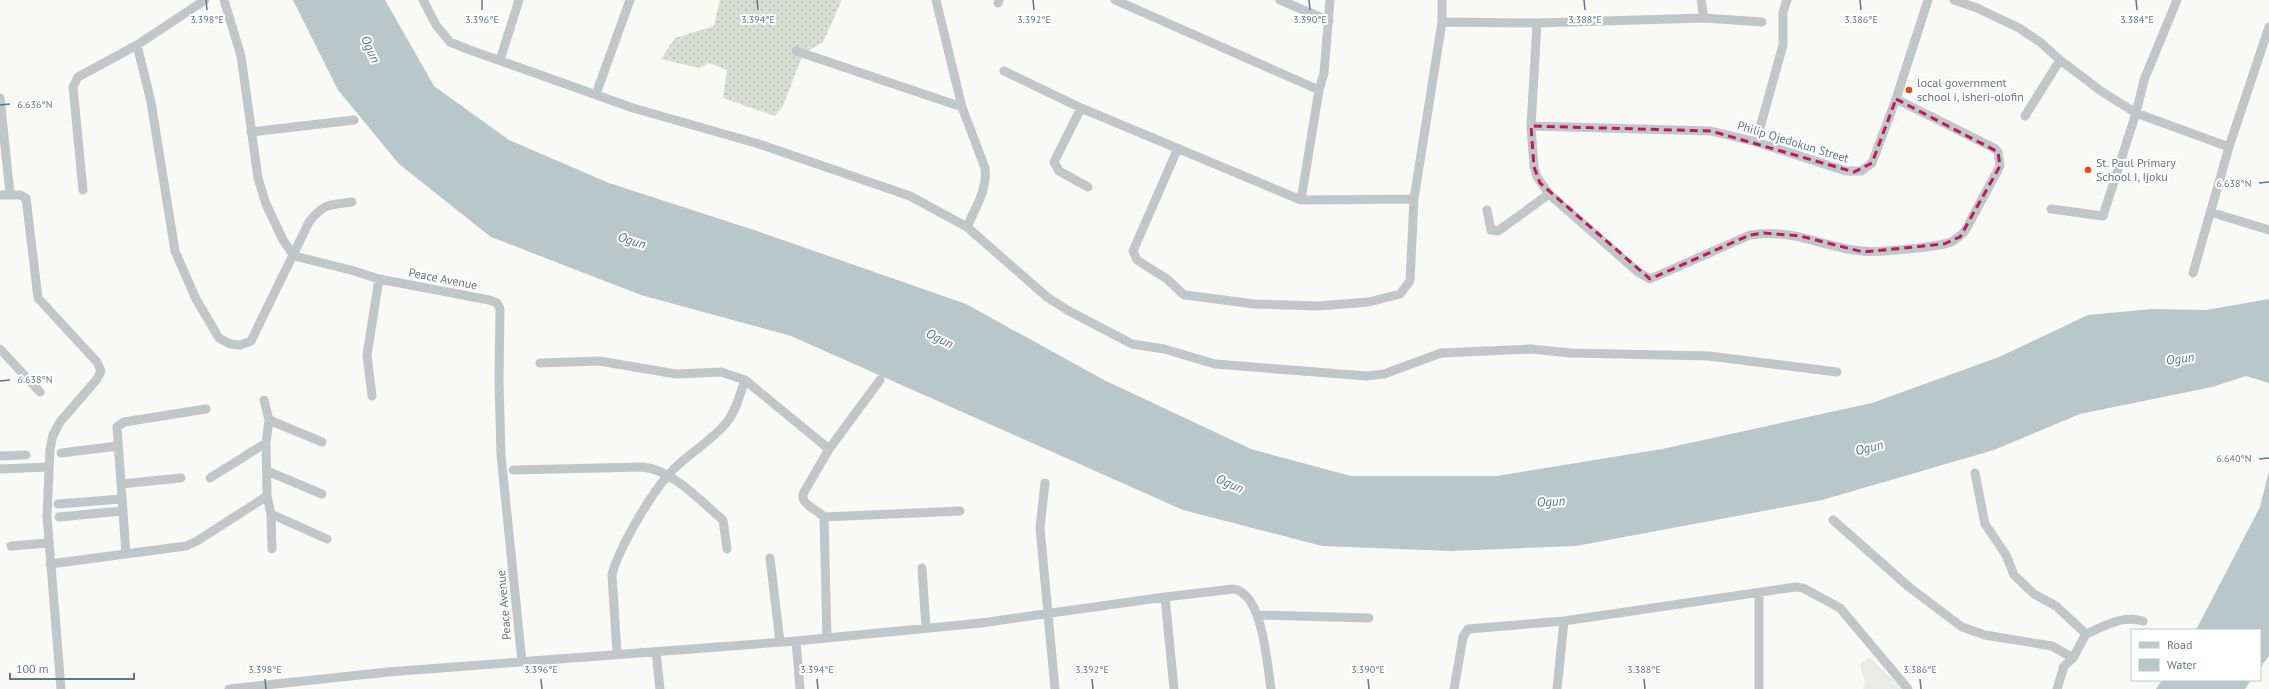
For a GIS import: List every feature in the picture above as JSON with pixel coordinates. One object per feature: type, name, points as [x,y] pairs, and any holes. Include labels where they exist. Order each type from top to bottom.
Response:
[{"type":"street","points":[[83,190],[73,87],[78,77],[137,45],[205,0]]},
{"type":"street","points":[[224,0],[241,56],[258,178],[266,204],[283,240],[294,256]]},
{"type":"street","points":[[423,0],[436,25],[450,42],[633,108],[759,144],[910,196],[967,227],[1048,297],[1069,311],[1132,344],[1164,349],[1215,364],[1366,376],[1384,374],[1441,353],[1530,349],[1571,353],[1709,356],[1837,372]]},
{"type":"street","points":[[500,60],[519,0]]},
{"type":"street","points":[[596,94],[630,0]]},
{"type":"street","points":[[936,0],[962,107],[985,168],[986,178],[984,188],[967,227]]},
{"type":"street","points":[[1115,0],[1129,3],[1319,90]]},
{"type":"street","points":[[1280,0],[1329,21]]},
{"type":"street","points":[[1301,200],[1319,90],[1324,73],[1330,0]]},
{"type":"street","points":[[1178,148],[1133,251],[1137,260],[1167,279],[1184,295],[1254,304],[1318,306],[1369,302],[1400,294],[1410,281],[1414,199],[1442,22],[1442,0]]},
{"type":"street","points":[[1701,0],[1704,18]]},
{"type":"street","points":[[1756,142],[1783,45],[1783,12],[1787,0]]},
{"type":"street","name":"Philip Ojedokun Street","points":[[1532,126],[1689,129],[1711,131],[1756,142],[1846,171],[1861,171],[1872,163],[1896,99],[1928,0]]},
{"type":"street","points":[[1954,0],[1977,8],[2019,28],[2040,42],[2060,60],[2101,91],[2136,113],[2229,147]]},
{"type":"street","points":[[2051,209],[2103,216],[2136,113],[2144,80],[2177,0]]},
{"type":"street","points":[[1442,22],[1537,23],[1704,18],[1762,22]]},
{"type":"street","points":[[1537,23],[1532,126],[1534,167],[1537,177],[1549,194],[1638,272],[1650,279],[1750,235],[1764,233],[1800,236],[1864,252],[1944,244],[1952,241],[1965,231],[2000,166],[1998,152],[1994,148],[1896,99]]},
{"type":"street","points":[[2194,273],[2229,147],[2269,28]]},
{"type":"street","points":[[137,45],[149,95],[175,251],[196,299],[219,338],[230,344],[240,345],[251,341],[294,256],[309,222],[317,211],[329,206],[352,202]]},
{"type":"street","points":[[796,51],[962,107]]},
{"type":"street","points":[[2026,116],[2060,60]]},
{"type":"street","points":[[1004,71],[1081,108],[1301,200],[1414,199]]},
{"type":"street","points":[[0,98],[10,194]]},
{"type":"street","points":[[1081,108],[1054,162],[1059,171],[1088,187]]},
{"type":"street","points":[[251,132],[354,120]]},
{"type":"street","points":[[0,195],[10,194],[24,196],[26,198],[36,289],[40,301],[97,362],[101,371],[97,379],[60,422],[53,435],[48,467],[46,516],[61,689]]},
{"type":"street","points":[[1487,210],[1490,228],[1498,231],[1549,194]]},
{"type":"street","points":[[2210,212],[2269,230]]},
{"type":"street","name":"Peace Avenue","points":[[294,256],[351,270],[379,279],[490,300],[496,303],[500,309],[499,381],[501,455],[522,662]]},
{"type":"street","points":[[372,396],[367,356],[379,279]]},
{"type":"street","points":[[0,349],[40,392]]},
{"type":"street","points":[[540,363],[599,361],[676,374],[715,371],[745,380],[829,448]]},
{"type":"street","points":[[617,654],[612,575],[615,563],[635,524],[668,475],[713,437],[727,421],[745,380]]},
{"type":"street","points":[[880,380],[829,448],[802,497],[806,504],[824,516],[960,511]]},
{"type":"street","points":[[264,400],[269,420],[266,443],[267,496],[271,514],[272,549]]},
{"type":"street","points":[[126,554],[117,427],[124,422],[206,409]]},
{"type":"street","points":[[269,420],[322,442]]},
{"type":"street","points":[[210,478],[266,443]]},
{"type":"street","points":[[61,453],[118,446]]},
{"type":"street","points":[[0,456],[26,455]]},
{"type":"street","points":[[0,469],[48,467]]},
{"type":"street","points":[[513,470],[642,467],[657,469],[668,475],[722,520],[727,549]]},
{"type":"street","points":[[267,471],[322,494]]},
{"type":"street","points":[[1975,474],[1985,524],[2006,555],[2014,575],[2034,594],[2056,606],[2086,634]]},
{"type":"street","points":[[121,484],[181,478]]},
{"type":"street","points":[[1045,483],[1040,528],[1050,615],[1055,689]]},
{"type":"street","points":[[50,564],[186,546],[198,541],[267,496]]},
{"type":"street","points":[[58,504],[121,499]]},
{"type":"street","points":[[59,517],[122,511]]},
{"type":"street","points":[[271,514],[326,540]]},
{"type":"street","points":[[824,516],[827,638]]},
{"type":"street","points":[[1833,520],[1941,614],[1962,627],[1985,635],[2052,646],[2072,658]]},
{"type":"street","points":[[11,546],[48,543]]},
{"type":"street","points":[[770,558],[780,642]]},
{"type":"street","points":[[922,568],[926,628]]},
{"type":"street","points":[[1454,689],[1462,637],[1468,629],[1564,621],[1803,588],[1840,608],[1908,689]]},
{"type":"street","points":[[236,689],[396,671],[827,638],[1050,615],[1165,597],[1240,590],[1246,594],[1258,615],[1271,689]]},
{"type":"street","points":[[1759,593],[1759,689]]},
{"type":"street","points":[[1165,597],[1174,689]]},
{"type":"street","points":[[1258,615],[1369,618]]},
{"type":"street","points":[[2057,689],[2064,666],[2072,658],[2086,634],[2124,618],[2143,621]]},
{"type":"street","points":[[1557,689],[1564,621]]},
{"type":"street","points":[[796,641],[800,689]]},
{"type":"street","points":[[656,652],[660,689]]},
{"type":"highlighted area","points":[[1896,99],[1998,152],[2000,166],[1960,237],[1944,244],[1863,252],[1800,236],[1764,233],[1750,235],[1650,279],[1540,183],[1534,167],[1531,126],[1711,131],[1854,172],[1872,163]]},
{"type":"shaded area","points":[[720,0],[842,0],[823,42],[803,54],[783,106],[775,116],[723,98],[727,70],[709,63],[699,68],[661,59],[675,38],[714,26]]},
{"type":"shaded area","points":[[1869,657],[1903,689],[1863,689],[1865,682],[1860,665]]},
{"type":"water","name":"Ogun","points":[[293,0],[385,0],[434,86],[509,140],[609,183],[757,231],[966,304],[1104,380],[1251,449],[1351,476],[1497,476],[1662,449],[1872,403],[1999,357],[2088,315],[2152,309],[2206,310],[2269,299],[2269,383],[2246,376],[2212,387],[2080,414],[1994,450],[1822,500],[1576,546],[1451,551],[1322,546],[1183,510],[791,336],[641,295],[491,237],[399,164],[338,90]]},
{"type":"water","points":[[2269,471],[2269,656],[2261,667],[2261,629],[2197,629],[2260,507]]},
{"type":"water","points":[[2161,681],[2250,681],[2245,689],[2156,689]]},
{"type":"place","name":"local government school i, isheri-olofin","points":[[1909,90]]},
{"type":"place","name":"St. Paul Primary School I, Ijoku","points":[[2088,170]]}]
